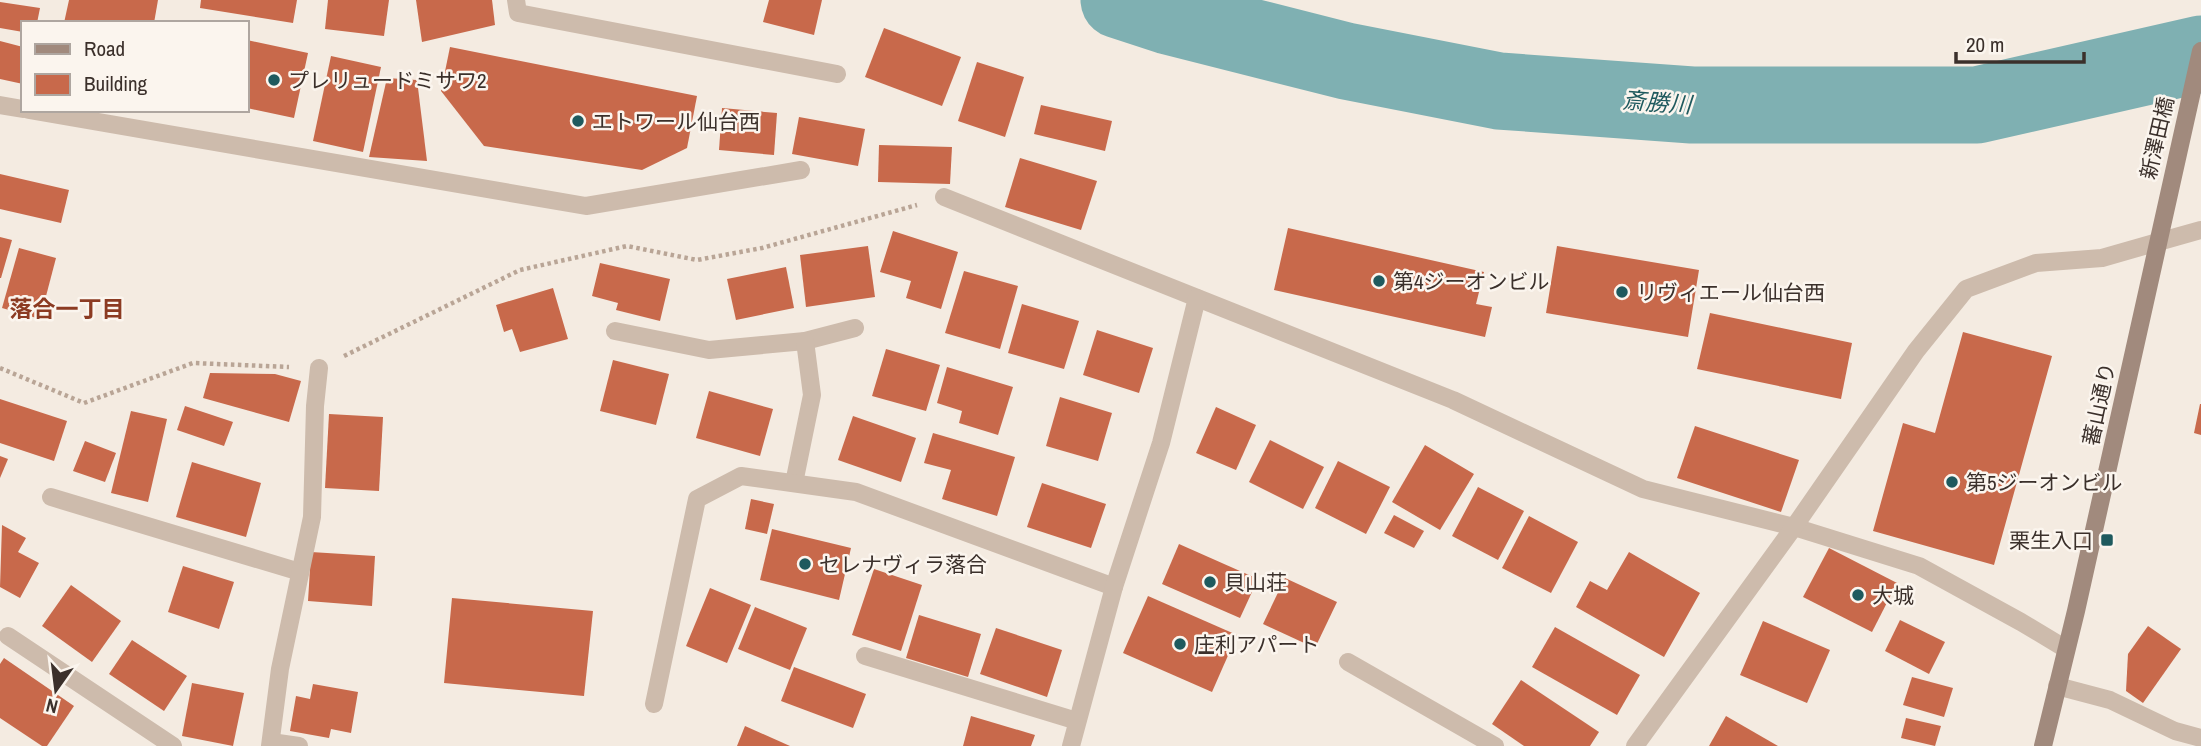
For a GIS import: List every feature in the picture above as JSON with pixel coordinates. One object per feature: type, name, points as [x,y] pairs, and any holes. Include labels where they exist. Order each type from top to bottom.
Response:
[{"type":"main road","name":"新澤田橋","points":[[2168,194],[2201,51]]},
{"type":"main road","name":"蕃山通り","points":[[2043,746],[2168,194]]},
{"type":"street","points":[[516,0],[518,13],[838,74]]},
{"type":"street","points":[[0,105],[21,109]]},
{"type":"street","points":[[41,112],[586,206],[801,170]]},
{"type":"street","points":[[944,197],[1453,400],[1643,489],[1794,527],[1919,566],[2066,649]]},
{"type":"street","points":[[1635,746],[1794,527],[1916,351],[1966,289],[2036,263],[2102,258],[2201,230]]},
{"type":"street","points":[[1070,746],[1114,587],[1161,443],[1197,298]]},
{"type":"street","points":[[615,331],[709,350],[805,341],[855,328]]},
{"type":"street","points":[[794,483],[812,395],[805,341]]},
{"type":"street","points":[[299,746],[270,744],[280,669],[312,517],[315,406],[319,368]]},
{"type":"street","points":[[654,704],[697,499],[741,476],[856,492],[1114,587]]},
{"type":"street","points":[[51,497],[300,572]]},
{"type":"street","points":[[8,636],[173,746]]},
{"type":"street","points":[[865,656],[1077,721]]},
{"type":"street","points":[[1348,662],[1495,746]]},
{"type":"street","points":[[2057,686],[2110,700],[2175,731],[2201,738]]},
{"type":"path","points":[[0,368],[84,403],[193,363],[319,368],[520,270],[627,246],[697,260],[762,248],[944,197]]},
{"type":"building","points":[[69,0],[158,0],[154,21],[64,21]]},
{"type":"building","points":[[201,0],[297,0],[293,23],[200,8]]},
{"type":"building","points":[[328,0],[389,0],[384,36],[325,29]]},
{"type":"building","points":[[416,0],[492,0],[495,25],[422,42]]},
{"type":"building","points":[[769,0],[822,0],[814,35],[763,22]]},
{"type":"building","points":[[0,2],[40,8],[37,21],[21,21],[21,32],[0,28]]},
{"type":"building","points":[[884,28],[961,57],[942,106],[865,77]]},
{"type":"building","name":"プレリュードミサワ2","points":[[248,40],[308,53],[294,118],[248,108]]},
{"type":"building","points":[[0,41],[21,46],[21,84],[0,79]]},
{"type":"building","name":"エトワール仙台西","points":[[450,47],[697,96],[687,148],[642,170],[484,146],[441,91]]},
{"type":"building","points":[[331,56],[381,67],[363,152],[313,141]]},
{"type":"building","points":[[977,62],[1024,77],[1005,137],[958,121]]},
{"type":"building","points":[[387,78],[417,80],[427,161],[369,157]]},
{"type":"building","points":[[1041,105],[1112,121],[1105,151],[1034,134]]},
{"type":"building","points":[[722,108],[777,113],[774,155],[719,150]]},
{"type":"building","points":[[799,117],[865,129],[858,166],[792,154]]},
{"type":"building","points":[[879,145],[952,147],[950,184],[878,182]]},
{"type":"building","points":[[1020,158],[1097,181],[1081,230],[1005,207]]},
{"type":"building","points":[[0,174],[69,190],[61,223],[0,209]]},
{"type":"building","name":"第4ジーオンビル","points":[[1288,228],[1484,272],[1476,304],[1492,307],[1485,337],[1274,290]]},
{"type":"building","points":[[893,231],[958,252],[941,309],[906,298],[911,281],[880,272]]},
{"type":"building","points":[[0,237],[12,240],[1,278],[0,278]]},
{"type":"building","points":[[868,246],[875,297],[806,307],[800,255]]},
{"type":"building","name":"リヴィエール仙台西","points":[[1557,246],[1699,270],[1688,337],[1546,313]]},
{"type":"building","points":[[19,248],[56,258],[40,319],[2,308]]},
{"type":"building","points":[[600,263],[670,279],[660,321],[616,310],[618,303],[592,296]]},
{"type":"building","points":[[786,267],[794,308],[736,320],[727,279]]},
{"type":"building","points":[[964,271],[1018,286],[1000,349],[945,333]]},
{"type":"building","points":[[553,288],[568,339],[520,352],[512,329],[504,332],[496,305]]},
{"type":"building","points":[[1022,304],[1079,321],[1064,369],[1008,353]]},
{"type":"building","points":[[1710,313],[1852,343],[1841,399],[1697,369]]},
{"type":"building","points":[[1097,330],[1153,348],[1139,393],[1083,375]]},
{"type":"building","name":"第5ジーオンビル","points":[[1963,332],[2052,356],[1994,565],[1873,531],[1903,423],[1935,433]]},
{"type":"building","points":[[886,349],[940,365],[926,411],[872,396]]},
{"type":"building","points":[[613,360],[669,374],[656,425],[600,411]]},
{"type":"building","points":[[947,367],[1013,387],[998,435],[959,423],[962,411],[937,403]]},
{"type":"building","points":[[210,373],[275,374],[301,381],[289,422],[203,398]]},
{"type":"building","points":[[709,391],[773,409],[760,456],[696,438]]},
{"type":"building","points":[[1060,397],[1112,413],[1098,461],[1046,446]]},
{"type":"building","points":[[0,399],[67,421],[54,461],[0,443]]},
{"type":"building","points":[[2201,404],[2201,435],[2194,433]]},
{"type":"building","points":[[185,406],[233,422],[224,446],[177,430]]},
{"type":"building","points":[[1216,407],[1256,425],[1236,470],[1196,453]]},
{"type":"building","points":[[131,411],[167,419],[148,502],[111,493]]},
{"type":"building","points":[[329,414],[383,417],[379,491],[325,488]]},
{"type":"building","points":[[853,416],[916,438],[901,482],[838,460]]},
{"type":"building","points":[[1695,426],[1799,460],[1781,512],[1677,478]]},
{"type":"building","points":[[933,433],[1015,457],[997,516],[942,499],[951,470],[924,463]]},
{"type":"building","points":[[1270,440],[1324,467],[1303,509],[1249,482]]},
{"type":"building","points":[[85,441],[116,453],[105,482],[73,471]]},
{"type":"building","points":[[1425,445],[1474,474],[1440,530],[1392,502]]},
{"type":"building","points":[[0,456],[8,459],[0,478]]},
{"type":"building","points":[[1338,461],[1390,487],[1366,534],[1315,508]]},
{"type":"building","points":[[192,462],[261,483],[246,537],[176,517]]},
{"type":"building","points":[[1042,483],[1106,504],[1091,548],[1027,527]]},
{"type":"building","points":[[1478,487],[1524,511],[1498,560],[1452,536]]},
{"type":"building","points":[[751,499],[774,504],[767,534],[745,529]]},
{"type":"building","points":[[1394,515],[1424,531],[1414,548],[1384,533]]},
{"type":"building","points":[[1529,516],[1578,542],[1551,593],[1502,568]]},
{"type":"building","points":[[2,525],[26,538],[18,552],[39,563],[20,598],[0,587]]},
{"type":"building","name":"セレナヴィラ落合","points":[[772,529],[851,548],[839,600],[760,580]]},
{"type":"building","name":"貝山荘","points":[[1179,544],[1258,579],[1240,618],[1162,584]]},
{"type":"building","points":[[1829,548],[1897,583],[1872,632],[1803,597]]},
{"type":"building","points":[[311,552],[375,556],[372,606],[308,601]]},
{"type":"building","points":[[1629,552],[1700,593],[1664,657],[1576,607],[1590,581],[1607,590]]},
{"type":"building","points":[[183,566],[234,582],[219,629],[168,612]]},
{"type":"building","points":[[874,569],[922,585],[901,651],[852,635]]},
{"type":"building","points":[[1285,578],[1337,602],[1315,648],[1263,624]]},
{"type":"building","points":[[71,585],[121,621],[92,662],[42,626]]},
{"type":"building","points":[[710,588],[751,605],[727,663],[686,646]]},
{"type":"building","name":"庄利アパート","points":[[1148,596],[1237,635],[1212,692],[1123,653]]},
{"type":"building","points":[[452,598],[593,611],[584,696],[444,683]]},
{"type":"building","points":[[755,607],[807,628],[790,670],[738,649]]},
{"type":"building","points":[[919,615],[981,634],[968,677],[906,658]]},
{"type":"building","points":[[1900,620],[1945,642],[1929,674],[1885,651]]},
{"type":"building","points":[[1763,621],[1830,650],[1807,703],[1740,675]]},
{"type":"building","points":[[2148,626],[2181,649],[2143,703],[2126,691],[2128,654]]},
{"type":"building","points":[[1555,627],[1640,675],[1617,715],[1532,667]]},
{"type":"building","points":[[996,628],[1062,650],[1047,697],[980,674]]},
{"type":"building","points":[[132,640],[187,676],[164,711],[109,674]]},
{"type":"building","points":[[4,658],[74,706],[47,746],[42,746],[0,718],[0,664]]},
{"type":"building","points":[[794,667],[866,694],[853,728],[781,701]]},
{"type":"building","points":[[1912,677],[1953,688],[1944,717],[1903,705]]},
{"type":"building","points":[[1521,680],[1599,732],[1590,746],[1524,746],[1492,724]]},
{"type":"building","points":[[192,683],[244,693],[233,746],[182,736]]},
{"type":"building","points":[[313,684],[358,692],[351,733],[331,729],[329,738],[290,731],[296,696],[310,699]]},
{"type":"building","points":[[971,716],[1035,735],[1031,746],[963,746]]},
{"type":"building","points":[[1726,716],[1778,746],[1709,746]]},
{"type":"building","points":[[1906,718],[1941,726],[1935,746],[1901,738]]},
{"type":"building","points":[[745,726],[790,746],[737,746]]},
{"type":"waterway","name":"斎勝川","points":[[1119,0],[1168,16],[1346,61],[1499,91],[1692,105],[1977,105],[2201,54]]},
{"type":"place","name":"プレリュードミサワ2","points":[[274,80]]},
{"type":"place","name":"エトワール仙台西","points":[[578,121]]},
{"type":"place","name":"第4ジーオンビル","points":[[1379,281]]},
{"type":"place","name":"リヴィエール仙台西","points":[[1622,292]]},
{"type":"place","name":"第5ジーオンビル","points":[[1952,482]]},
{"type":"place","name":"栗生入口","points":[[2107,540]]},
{"type":"place","name":"セレナヴィラ落合","points":[[805,564]]},
{"type":"place","name":"貝山荘","points":[[1210,582]]},
{"type":"place","name":"大城","points":[[1858,595]]},
{"type":"place","name":"庄利アパート","points":[[1180,644]]},
{"type":"district","name":"落合一丁目","points":[[67,308]]}]
